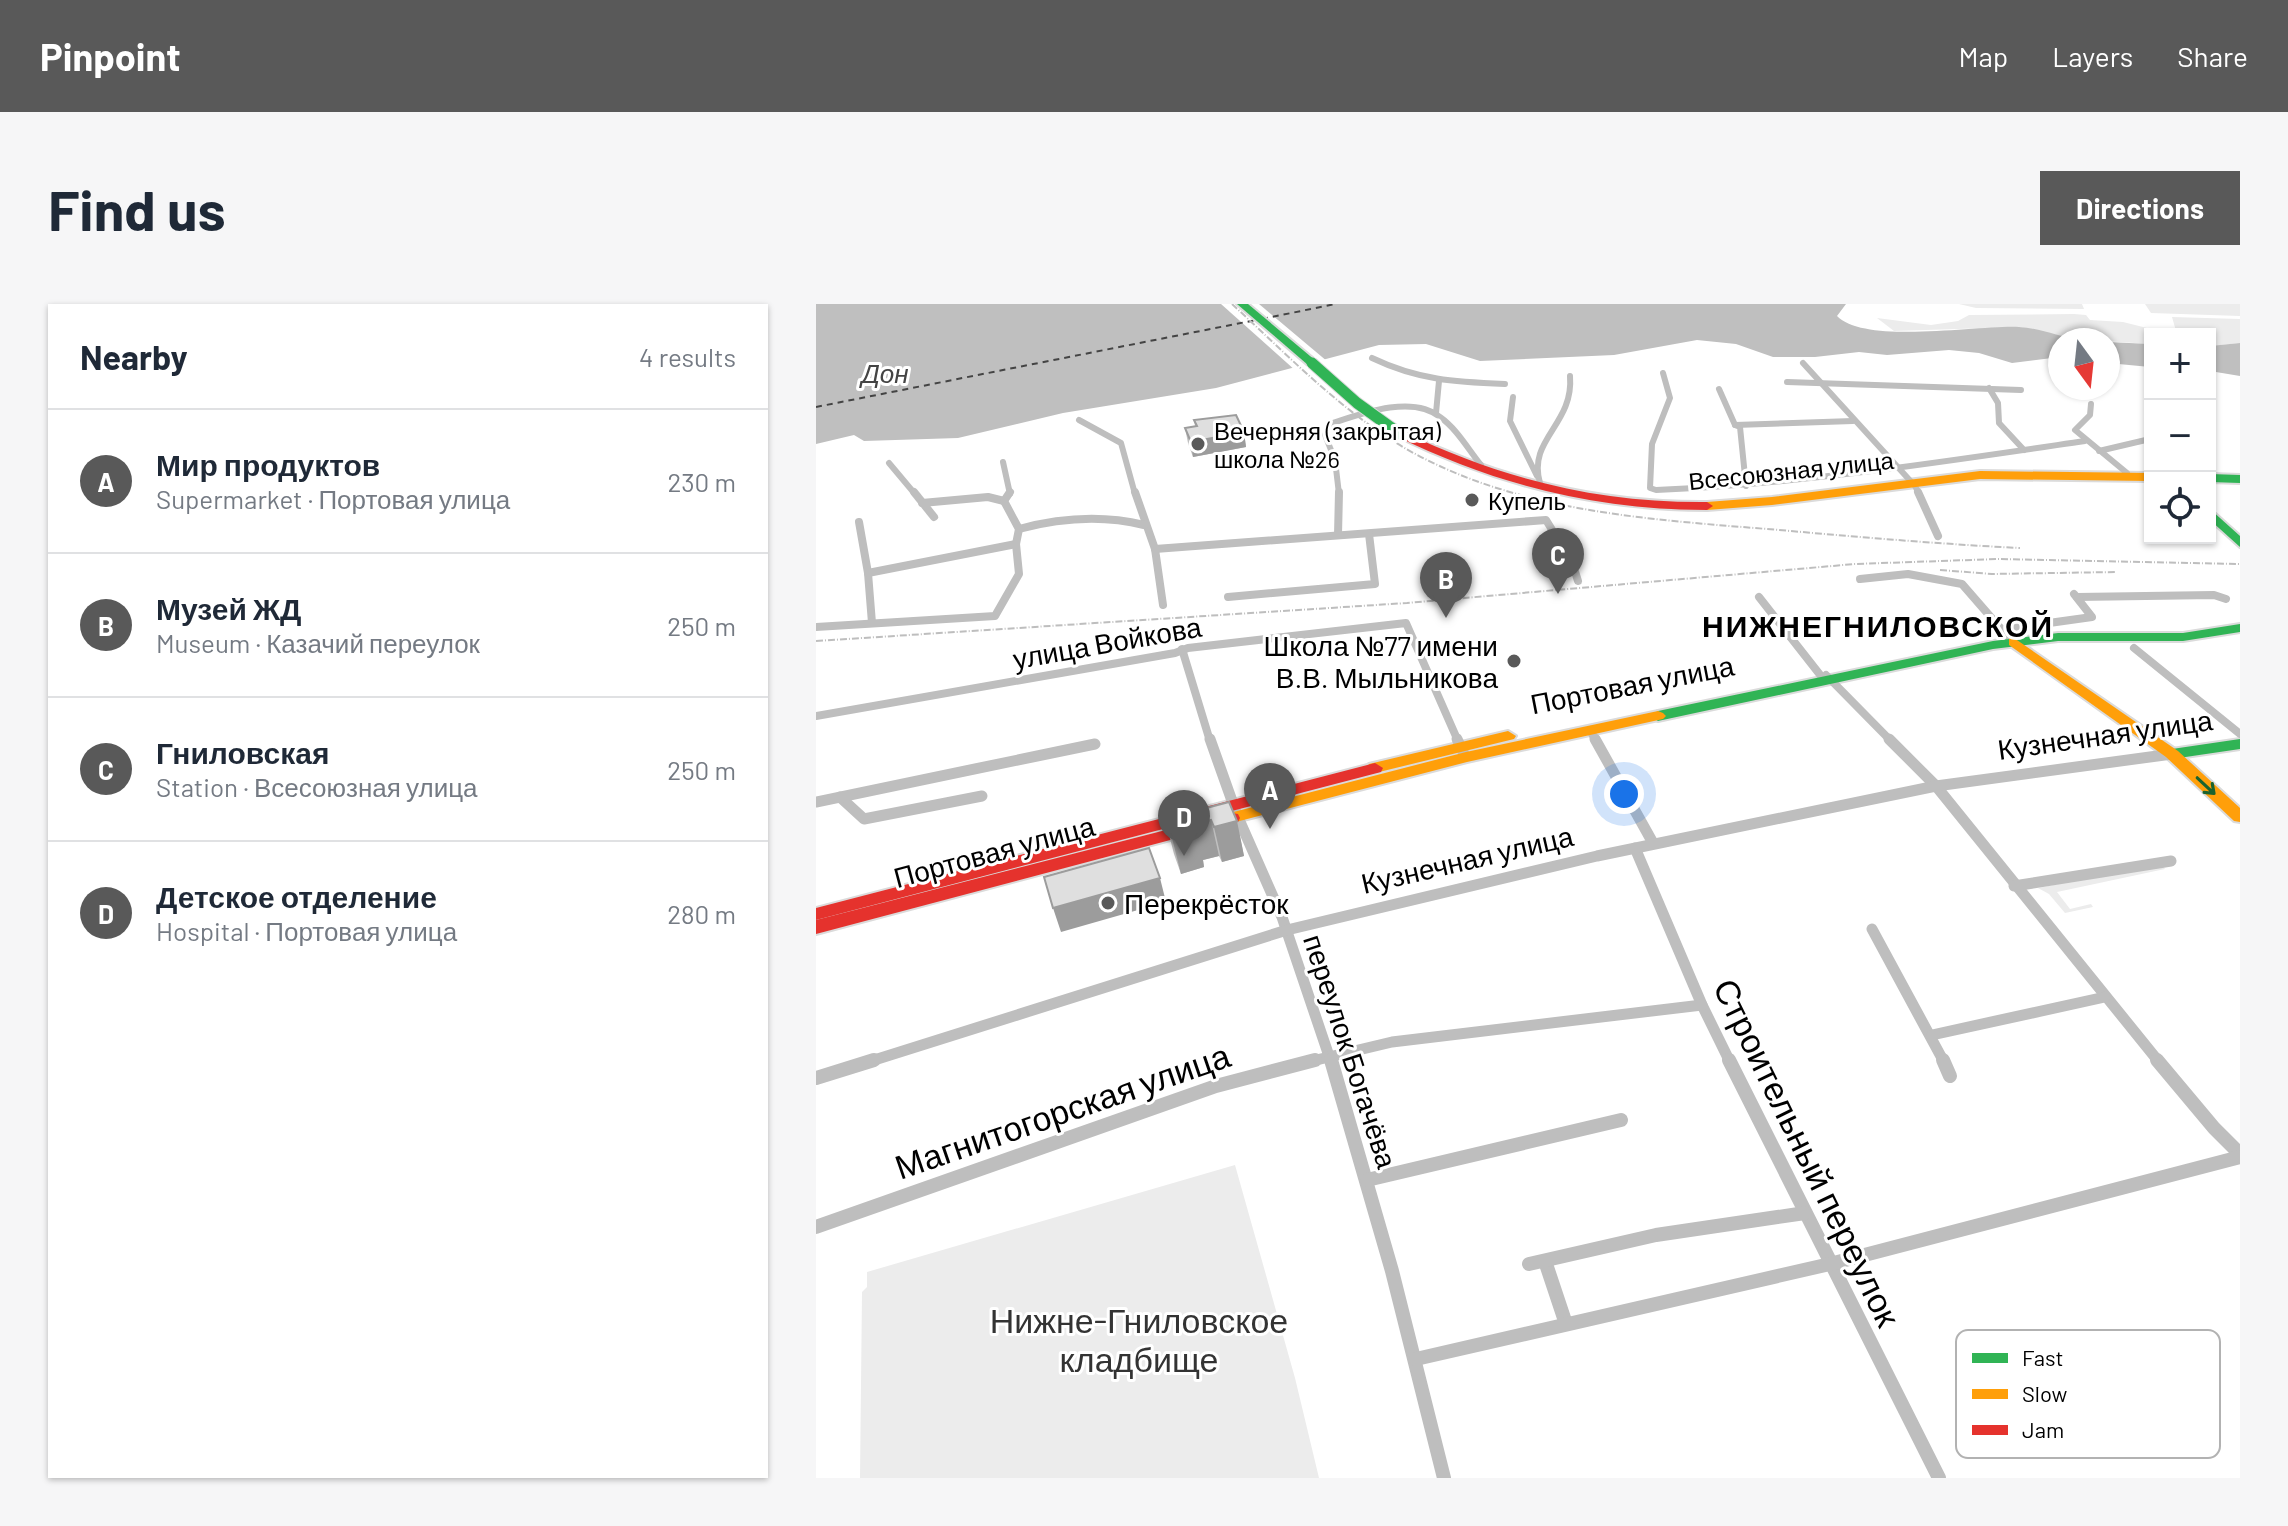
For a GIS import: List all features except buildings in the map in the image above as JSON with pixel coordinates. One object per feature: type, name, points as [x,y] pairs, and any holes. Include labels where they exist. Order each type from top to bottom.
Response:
[{"type":"main road","points":[[1242,304],[1357,403],[1405,432]]},
{"type":"main road","points":[[1254,304],[1405,432]]},
{"type":"main road","name":"Всесоюзная улица","points":[[1405,432],[1472,464],[1535,487],[1580,496],[1688,506],[1749,503],[1905,476]]},
{"type":"main road","name":"Всесоюзная улица","points":[[1472,464],[1582,492],[1687,501],[1744,499],[1905,476],[2003,470],[2144,476]]},
{"type":"main road","points":[[2216,478],[2240,479]]},
{"type":"main road","points":[[2216,513],[2240,536]]},
{"type":"main road","points":[[2216,519],[2240,543]]},
{"type":"main road","name":"Портовая улица","points":[[1463,752],[1590,730],[2007,636],[2055,632],[2178,632],[2222,628],[2240,621]]},
{"type":"main road","name":"Портовая улица","points":[[2007,636],[2183,637],[2240,628]]},
{"type":"main road","points":[[2007,636],[2172,754],[2240,817]]},
{"type":"main road","name":"Портовая улица","points":[[816,914],[1463,752],[1826,676]]},
{"type":"main road","name":"Кузнечная улица","points":[[2172,754],[2240,744]]},
{"type":"main road","name":"Портовая улица","points":[[816,927],[1235,809]]},
{"type":"street","points":[[1372,358],[1401,372],[1439,381],[1505,384]]},
{"type":"street","points":[[1803,363],[1905,476],[1938,536]]},
{"type":"street","points":[[1663,373],[1670,398],[1652,444],[1650,488],[1666,491],[1905,476],[2024,450],[2085,441]]},
{"type":"street","points":[[1538,480],[1539,454],[1571,398],[1570,376]]},
{"type":"street","points":[[1436,413],[1439,381]]},
{"type":"street","points":[[1787,382],[2021,390]]},
{"type":"street","points":[[1989,388],[1998,403],[1999,423],[2024,450]]},
{"type":"street","points":[[1719,389],[1735,425],[1740,427],[1746,486]]},
{"type":"street","points":[[1513,397],[1510,421],[1538,480]]},
{"type":"street","points":[[2091,404],[2090,415],[2075,430],[2099,451],[2144,476]]},
{"type":"street","points":[[1338,535],[1340,475],[1337,459],[1325,435],[1330,424],[1397,408],[1417,408],[1436,413],[1472,464]]},
{"type":"street","points":[[1079,420],[1121,443],[1144,525],[1155,549],[1163,605]]},
{"type":"street","points":[[1735,425],[1853,421]]},
{"type":"street","points":[[2099,451],[2144,440]]},
{"type":"street","points":[[1003,462],[1010,495],[1004,501]]},
{"type":"street","points":[[889,463],[934,517]]},
{"type":"street","points":[[816,627],[995,616],[1019,574],[1016,544],[1019,529],[1004,501],[988,497],[922,503]]},
{"type":"street","points":[[1019,529],[1036,524],[1077,521],[1124,520],[1144,525]]},
{"type":"street","points":[[1155,549],[1546,520],[1572,562],[1578,581]]},
{"type":"street","points":[[859,522],[868,573],[872,623]]},
{"type":"street","points":[[1228,597],[1375,584],[1369,534]]},
{"type":"street","points":[[868,573],[1016,544]]},
{"type":"street","points":[[1860,579],[1908,574],[1962,584],[2007,636],[2092,617],[2075,595],[2214,595],[2226,599]]},
{"type":"street","points":[[1416,1359],[1830,1264],[2240,1156],[2105,997],[1936,786],[1826,676],[1759,597]]},
{"type":"street","name":"улица Войкова","points":[[816,716],[1175,653],[1182,649],[1406,623],[1463,752]]},
{"type":"street","points":[[2134,648],[2240,734]]},
{"type":"street","name":"переулок Богачёва","points":[[1182,649],[1235,809],[1287,930],[1329,1056],[1416,1359],[1444,1478]]},
{"type":"street","points":[[1590,730],[1653,843]]},
{"type":"street","points":[[816,802],[1095,744]]},
{"type":"street","name":"Кузнечная улица","points":[[816,1078],[1287,930],[1653,843],[1936,786],[2172,754]]},
{"type":"street","points":[[840,797],[864,819],[982,796]]},
{"type":"street","name":"Строительный переулок","points":[[1635,848],[1702,1005],[1939,1478]]},
{"type":"street","points":[[2014,886],[2171,861]]},
{"type":"street","points":[[1872,929],[1932,1035],[1950,1076]]},
{"type":"street","points":[[1932,1035],[2105,997]]},
{"type":"street","name":"Магнитогорская улица","points":[[816,1227],[1216,1086],[1329,1056],[1392,1042],[1702,1005]]},
{"type":"street","points":[[1367,1180],[1621,1120]]},
{"type":"street","points":[[1566,1324],[1537,1262],[1656,1235],[1805,1213]]},
{"type":"green space","points":[[1959,304],[2082,304],[2084,309],[1976,308]]},
{"type":"green space","points":[[2145,304],[2240,304],[2240,316],[2151,313]]},
{"type":"green space","points":[[2074,314],[2086,315],[2090,320],[2123,322],[2147,328],[2144,328],[2144,344],[2120,342],[2120,328],[2048,328],[2048,333],[2020,327],[1894,331],[1877,318],[1931,325],[1958,321],[1969,315]]},
{"type":"green space","points":[[2172,317],[2240,319],[2240,343],[2216,345],[2216,328],[2175,328]]},
{"type":"green space","points":[[2161,864],[2165,869],[2057,892],[2070,909],[2091,904],[2093,907],[2065,913],[2049,894],[2038,888]]},
{"type":"green space","name":"Нижне-Гниловское кладбище","points":[[1235,1165],[1295,1378],[1319,1478],[860,1478],[862,1292],[867,1287],[867,1272]]},
{"type":"water","name":"Дон","points":[[816,304],[1846,304],[1837,316],[1851,325],[1872,330],[1924,332],[2019,327],[2048,332],[2048,358],[2012,363],[1979,353],[1949,350],[1887,355],[1859,352],[1815,357],[1773,357],[1736,344],[1697,340],[1614,355],[1480,361],[1426,344],[1379,345],[1216,388],[1063,413],[958,438],[864,441],[854,435],[816,444]]},
{"type":"water","points":[[2120,343],[2144,344],[2144,366],[2120,364]]},
{"type":"water","points":[[2240,343],[2240,376],[2216,372],[2216,345]]},
{"type":"pier","points":[[1221,304],[1259,304],[1328,362],[1296,371]]},
{"type":"ferry route","points":[[1262,319],[1335,304]]},
{"type":"ferry route","points":[[816,407],[1256,320]]},
{"type":"railway","points":[[1232,304],[1323,388],[1372,427],[1425,459],[1509,492],[1553,503],[1643,518],[2020,548]]},
{"type":"railway","points":[[816,641],[1407,603],[1855,564],[1999,559],[2240,564]]},
{"type":"railway","points":[[1940,570],[1992,574],[2116,572]]},
{"type":"traffic: fast","points":[[1242,304],[1312,363]]},
{"type":"traffic: fast","points":[[1312,363],[1357,403],[1400,434]]},
{"type":"traffic: fast","points":[[2216,478],[2240,479]]},
{"type":"traffic: fast","points":[[2216,519],[2240,543]]},
{"type":"traffic: fast","points":[[1658,716],[1993,645],[2058,637],[2183,637],[2240,628]]},
{"type":"traffic: fast","points":[[2172,754],[2240,744]]},
{"type":"traffic: slow","points":[[1707,506],[1980,475],[2144,477]]},
{"type":"traffic: slow","points":[[2014,642],[2172,754],[2240,817]]},
{"type":"traffic: slow","points":[[1232,818],[1466,757],[1658,716]]},
{"type":"traffic: slow","points":[[1375,768],[1508,736]]},
{"type":"traffic: jam","points":[[1400,434],[1473,467],[1549,490],[1627,503],[1707,506]]},
{"type":"traffic: jam","points":[[816,914],[1375,768]]},
{"type":"traffic: jam","points":[[816,927],[1232,818]]},
{"type":"place","name":"Вечерняя (закрытая) школа №26","points":[[1198,444]]},
{"type":"place","name":"Купель","points":[[1472,500]]},
{"type":"place","name":"Гниловская","points":[[1558,594]]},
{"type":"place","name":"Музей ЖД","points":[[1446,618]]},
{"type":"place","name":"Школа №77 имени В.В. Мыльникова","points":[[1514,661]]},
{"type":"place","name":"Мир продуктов","points":[[1270,829]]},
{"type":"place","name":"Детское отделение","points":[[1184,856]]},
{"type":"place","name":"Перекрёсток","points":[[1108,903]]},
{"type":"district","name":"НИЖНЕГНИЛОВСКОЙ","points":[[1878,625]]}]
